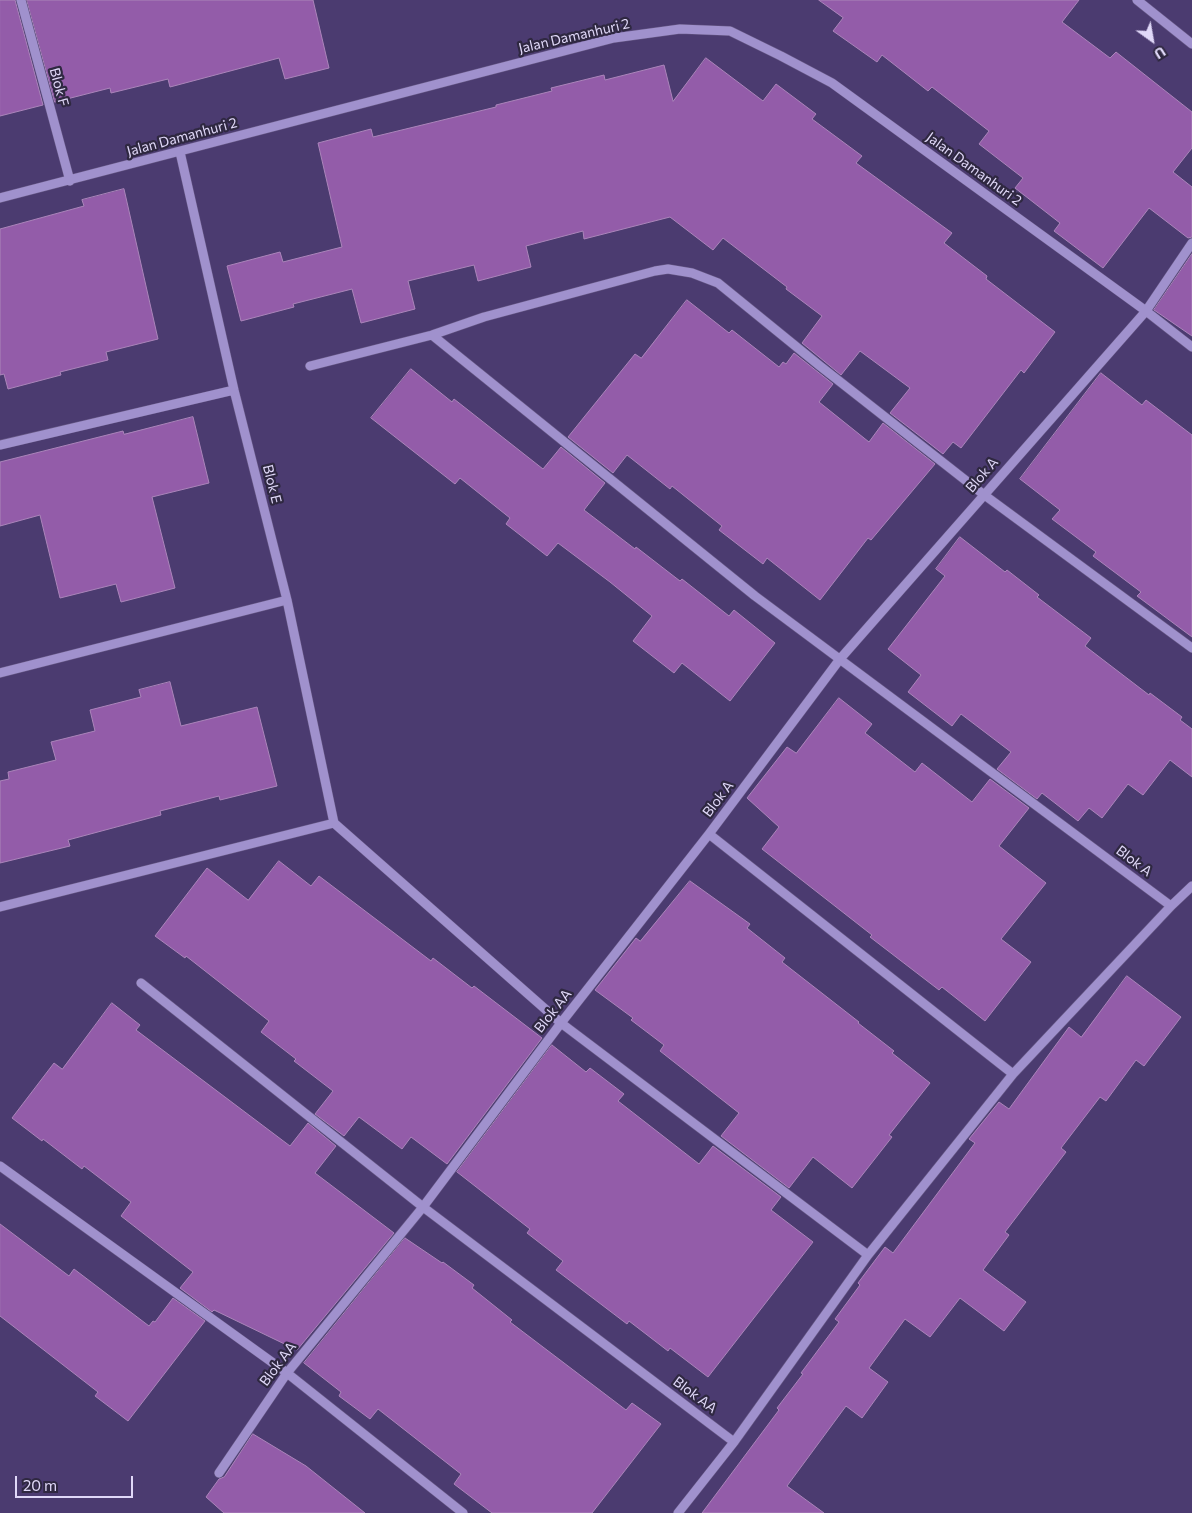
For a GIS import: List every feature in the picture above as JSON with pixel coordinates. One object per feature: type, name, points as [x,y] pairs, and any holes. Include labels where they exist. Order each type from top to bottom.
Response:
[{"type":"street","name":"Blok F","points":[[21,0],[70,181]]},
{"type":"street","points":[[1138,0],[1192,44]]},
{"type":"street","name":"Jalan Damanhuri 2","points":[[0,198],[614,38],[680,29],[730,31],[832,82],[1146,310],[1192,347]]},
{"type":"street","name":"Blok E","points":[[180,152],[234,390],[287,600],[334,823]]},
{"type":"street","name":"Blok A","points":[[709,834],[840,659],[1146,310],[1192,243]]},
{"type":"street","points":[[310,366],[432,335],[484,317],[655,271],[668,269],[692,274],[718,283],[983,494],[1192,648]]},
{"type":"street","points":[[432,335],[755,596],[840,659]]},
{"type":"street","points":[[0,444],[234,390]]},
{"type":"street","points":[[0,672],[287,600]]},
{"type":"street","name":"Blok A","points":[[840,659],[1171,906]]},
{"type":"street","points":[[0,907],[334,823],[561,1023],[868,1255]]},
{"type":"street","points":[[709,834],[1014,1074]]},
{"type":"street","name":"Blok AA","points":[[218,1473],[286,1372],[423,1207],[561,1023],[709,834]]},
{"type":"street","points":[[678,1513],[734,1442],[868,1255],[1014,1074],[1192,886]]},
{"type":"street","name":"Blok AA","points":[[141,983],[423,1207],[734,1442]]},
{"type":"street","points":[[0,1166],[286,1372],[464,1513]]},
{"type":"building","points":[[0,0],[15,0],[43,105],[0,116]]},
{"type":"building","points":[[27,0],[313,0],[329,68],[285,79],[279,58],[170,87],[168,79],[111,93],[110,88],[55,102]]},
{"type":"building","points":[[819,0],[1079,0],[1062,22],[1110,58],[1116,52],[1192,112],[1192,148],[1173,172],[1192,187],[1192,237],[1188,238],[1149,208],[1103,268],[1054,231],[1060,223],[1015,188],[1023,178],[979,144],[989,131],[932,87],[928,91],[882,55],[877,62],[833,31],[843,18]]},
{"type":"building","points":[[706,58],[763,101],[776,84],[816,114],[812,119],[862,156],[856,163],[952,233],[944,243],[987,276],[986,279],[1055,332],[1024,373],[1021,370],[961,448],[953,442],[943,454],[890,413],[910,388],[860,351],[841,375],[802,343],[822,316],[786,289],[787,287],[723,238],[713,250],[670,217],[584,239],[583,231],[526,246],[531,267],[478,281],[474,265],[408,281],[415,309],[361,323],[352,289],[293,304],[294,307],[241,321],[227,266],[280,252],[283,262],[342,247],[318,143],[371,129],[373,137],[496,107],[496,105],[552,91],[551,88],[604,75],[605,80],[664,65],[673,101]]},
{"type":"building","points":[[124,189],[158,339],[106,352],[108,360],[60,372],[61,375],[8,389],[4,374],[0,375],[0,229],[84,206],[82,200]]},
{"type":"building","points":[[1192,254],[1192,336],[1154,310]]},
{"type":"building","points":[[687,300],[729,333],[732,330],[779,367],[783,362],[786,364],[794,353],[833,384],[819,402],[869,442],[883,423],[935,464],[871,540],[868,538],[820,600],[767,558],[763,564],[719,530],[722,526],[672,486],[670,489],[627,455],[613,473],[568,437],[635,354],[641,358]]},
{"type":"building","points":[[411,369],[452,402],[454,399],[543,469],[561,447],[605,483],[584,510],[680,581],[682,579],[729,616],[734,610],[775,643],[730,701],[682,663],[674,673],[633,641],[652,616],[610,582],[558,543],[547,556],[506,524],[510,518],[460,478],[455,484],[371,418]]},
{"type":"building","points":[[1101,373],[1142,405],[1146,400],[1192,435],[1192,637],[1137,596],[1141,592],[1093,556],[1096,552],[1052,519],[1060,510],[1020,479]]},
{"type":"building","points":[[193,417],[209,483],[152,497],[175,588],[121,602],[116,584],[60,598],[40,515],[0,526],[0,462],[123,431],[124,434]]},
{"type":"building","points":[[960,537],[1005,572],[1007,570],[1039,595],[1037,597],[1091,638],[1085,646],[1149,695],[1150,693],[1182,717],[1180,720],[1192,729],[1192,777],[1170,760],[1143,795],[1128,784],[1102,818],[1089,808],[1078,821],[1042,793],[1037,799],[997,769],[1011,752],[961,714],[952,726],[908,692],[921,675],[888,649],[945,576],[936,569]]},
{"type":"building","points":[[170,682],[181,726],[257,707],[277,786],[220,800],[219,796],[160,811],[161,815],[68,840],[70,846],[0,863],[0,781],[9,779],[8,772],[56,760],[51,742],[95,731],[90,710],[141,697],[139,690]]},
{"type":"building","points":[[839,698],[872,724],[865,733],[915,772],[922,763],[972,802],[990,779],[1029,808],[999,846],[1046,883],[1001,939],[1031,962],[985,1021],[942,987],[939,990],[870,937],[872,935],[762,849],[779,827],[747,798],[787,747],[796,753]]},
{"type":"building","points":[[279,861],[311,886],[319,876],[431,961],[433,958],[472,988],[474,986],[542,1038],[447,1164],[411,1137],[402,1149],[359,1117],[344,1136],[315,1114],[333,1091],[294,1061],[296,1059],[261,1032],[269,1021],[186,956],[185,958],[155,936],[207,868],[248,900]]},
{"type":"building","points":[[690,881],[750,924],[747,928],[785,958],[782,962],[859,1022],[894,1051],[892,1053],[930,1083],[889,1135],[892,1137],[852,1188],[813,1157],[789,1188],[721,1136],[739,1113],[660,1051],[664,1045],[631,1020],[633,1018],[595,990],[636,938],[640,941]]},
{"type":"building","points":[[1127,976],[1181,1017],[1144,1066],[1136,1060],[1106,1101],[1100,1097],[1061,1148],[1066,1152],[1005,1232],[1009,1235],[983,1270],[1026,1302],[1004,1331],[960,1298],[930,1337],[905,1319],[869,1368],[888,1382],[862,1418],[846,1406],[787,1486],[824,1513],[702,1513],[779,1410],[777,1408],[839,1322],[835,1319],[860,1285],[858,1283],[885,1247],[893,1253],[975,1143],[969,1139],[999,1102],[1009,1109],[1069,1027],[1081,1037]]},
{"type":"building","points":[[112,1003],[140,1025],[136,1030],[290,1146],[308,1123],[336,1146],[315,1173],[394,1233],[297,1350],[214,1310],[212,1312],[180,1288],[193,1272],[121,1216],[131,1202],[84,1166],[82,1169],[12,1118],[54,1063],[62,1069]]},
{"type":"building","points":[[552,1045],[586,1072],[590,1068],[624,1094],[618,1101],[699,1164],[713,1146],[781,1197],[771,1210],[813,1242],[708,1377],[670,1348],[668,1351],[629,1321],[627,1324],[556,1270],[563,1261],[527,1233],[530,1229],[457,1172]]},
{"type":"building","points":[[0,1224],[69,1276],[74,1269],[149,1326],[153,1321],[155,1322],[173,1298],[205,1321],[128,1421],[95,1396],[98,1392],[0,1316]]},
{"type":"building","points":[[405,1238],[443,1262],[474,1285],[472,1288],[512,1320],[510,1322],[626,1410],[632,1403],[661,1424],[592,1513],[492,1513],[454,1484],[461,1474],[378,1409],[370,1419],[339,1396],[341,1392],[304,1363]]},
{"type":"building","points":[[253,1434],[306,1466],[365,1513],[224,1513],[206,1497],[219,1479],[224,1477]]}]
